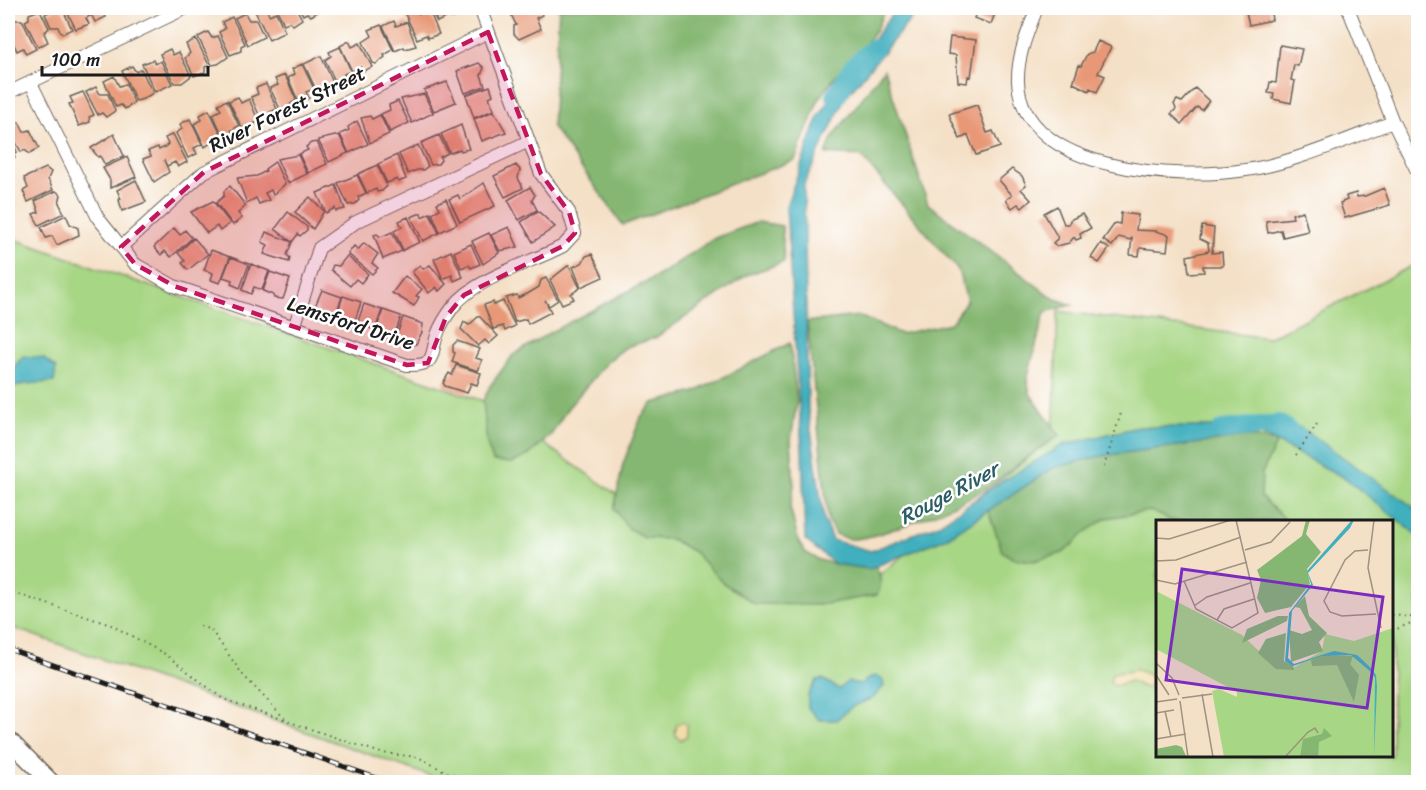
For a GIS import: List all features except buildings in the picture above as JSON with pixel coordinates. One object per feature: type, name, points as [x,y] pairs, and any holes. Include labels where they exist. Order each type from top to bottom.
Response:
[{"type":"street","points":[[8,93],[186,8]]},
{"type":"street","name":"Lemsford Drive","points":[[31,83],[98,218],[135,264],[174,286],[295,325],[406,365],[428,363],[435,352],[437,337],[446,317],[464,295],[563,246],[575,233],[569,212],[541,174],[480,8]]},
{"type":"street","points":[[1037,8],[1021,51],[1018,83],[1033,120],[1050,138],[1074,154],[1161,174],[1222,173],[1274,164],[1393,123]]},
{"type":"street","points":[[1348,8],[1393,123],[1419,173]]},
{"type":"street","name":"River Forest Street","points":[[121,247],[204,172],[488,32]]},
{"type":"street","points":[[295,325],[319,248],[356,222],[529,141]]},
{"type":"street","points":[[8,739],[51,783]]},
{"type":"path","points":[[1104,467],[1121,413]]},
{"type":"path","points":[[1296,455],[1317,424]]},
{"type":"path","points":[[8,591],[111,625],[165,654],[223,699],[381,753],[421,758],[446,772],[483,783]]},
{"type":"path","points":[[1393,615],[1419,619]]},
{"type":"path","points":[[1393,631],[1419,619]]},
{"type":"path","points":[[200,626],[211,630],[243,675],[287,721]]},
{"type":"highlighted area","points":[[488,32],[541,174],[569,212],[575,233],[563,246],[464,295],[446,317],[428,363],[407,365],[174,286],[135,264],[121,247],[204,172]]},
{"type":"green space","points":[[559,8],[885,8],[876,30],[857,56],[834,78],[818,101],[795,160],[623,225],[552,127]]},
{"type":"green space","points":[[884,69],[928,204],[1053,298],[1072,305],[1045,312],[1027,379],[1030,394],[1060,436],[1032,453],[989,486],[962,501],[882,533],[850,539],[835,534],[828,520],[807,322],[859,316],[901,334],[951,323],[967,300],[958,270],[861,156],[826,154],[832,138]]},
{"type":"green space","points":[[758,222],[782,226],[784,262],[747,275],[655,338],[626,347],[607,362],[567,409],[551,435],[529,455],[512,463],[493,461],[487,444],[483,401],[490,386],[513,355],[551,332],[659,275],[715,238]]},
{"type":"green space","points":[[8,237],[483,401],[616,494],[733,581],[856,593],[1053,438],[1058,311],[1268,338],[1418,263],[1418,782],[447,782],[8,626]]},
{"type":"green space","points":[[790,343],[797,401],[791,440],[794,486],[790,507],[798,540],[805,552],[819,560],[835,564],[868,558],[881,579],[877,595],[819,605],[755,604],[723,583],[694,552],[671,539],[645,538],[628,528],[614,509],[623,464],[641,417],[653,403],[695,392]]},
{"type":"green space","points":[[1243,436],[1277,442],[1262,473],[1261,497],[1286,520],[1171,520],[1150,511],[1106,518],[1087,531],[1063,553],[1033,561],[1012,558],[1002,551],[987,507],[1052,466],[1137,448]]},
{"type":"sand","points":[[1137,670],[1150,675],[1152,681],[1149,687],[1145,688],[1131,681],[1115,686],[1110,683],[1112,674]]},
{"type":"sand","points":[[683,722],[687,725],[687,736],[680,740],[675,734],[677,724]]},
{"type":"water","points":[[896,8],[920,8],[845,98],[804,184],[808,409],[824,520],[832,540],[871,551],[939,524],[1004,480],[1063,445],[1138,427],[1300,427],[1412,506],[1418,512],[1418,536],[1345,478],[1262,435],[1101,456],[1053,468],[948,537],[869,569],[835,564],[805,540],[802,449],[786,206],[819,116]]},
{"type":"water","points":[[23,356],[43,358],[56,368],[54,382],[14,387],[8,401],[8,375]]},
{"type":"water","points":[[874,676],[882,678],[884,686],[873,698],[852,707],[836,720],[819,720],[808,708],[808,695],[817,680],[823,679],[839,689],[848,681],[860,684]]},
{"type":"waterway","name":"Rouge River","points":[[836,96],[852,68],[873,49]]},
{"type":"waterway","name":"Rouge River","points":[[1222,430],[1279,424],[1303,442]]},
{"type":"railway","points":[[8,649],[388,782]]}]
